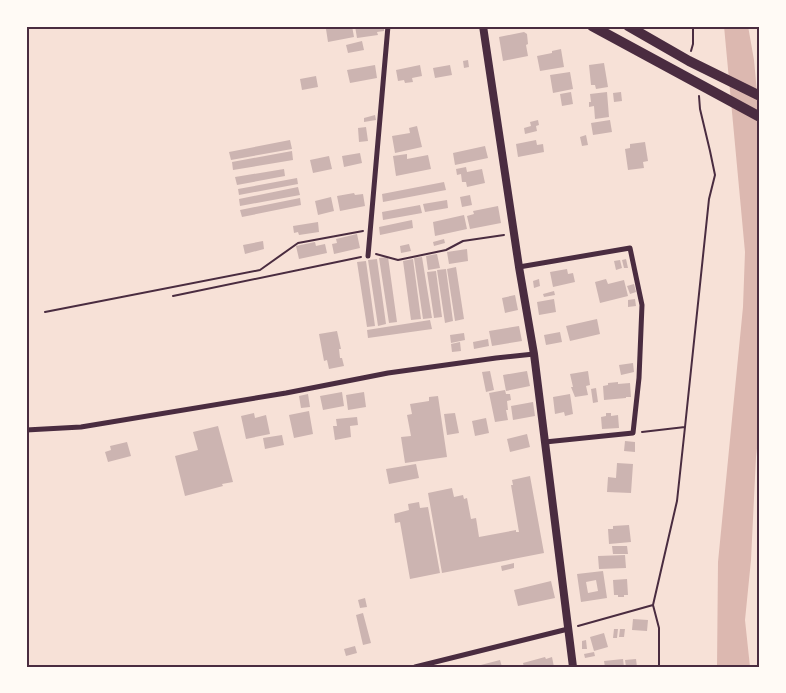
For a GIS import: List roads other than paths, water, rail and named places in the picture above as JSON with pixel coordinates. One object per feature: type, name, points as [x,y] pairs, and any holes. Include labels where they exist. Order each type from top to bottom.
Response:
[{"type":"highway","points":[[592,26],[760,117]]},
{"type":"highway","points":[[628,26],[760,96]]},
{"type":"street","points":[[368,256],[388,26]]},
{"type":"street","points":[[483,26],[534,354],[572,667]]},
{"type":"street","points":[[519,267],[630,248],[642,305],[639,378],[633,433],[545,442]]},
{"type":"street","points":[[26,430],[81,427],[388,373],[534,354]]},
{"type":"street","points":[[415,667],[568,628]]}]
